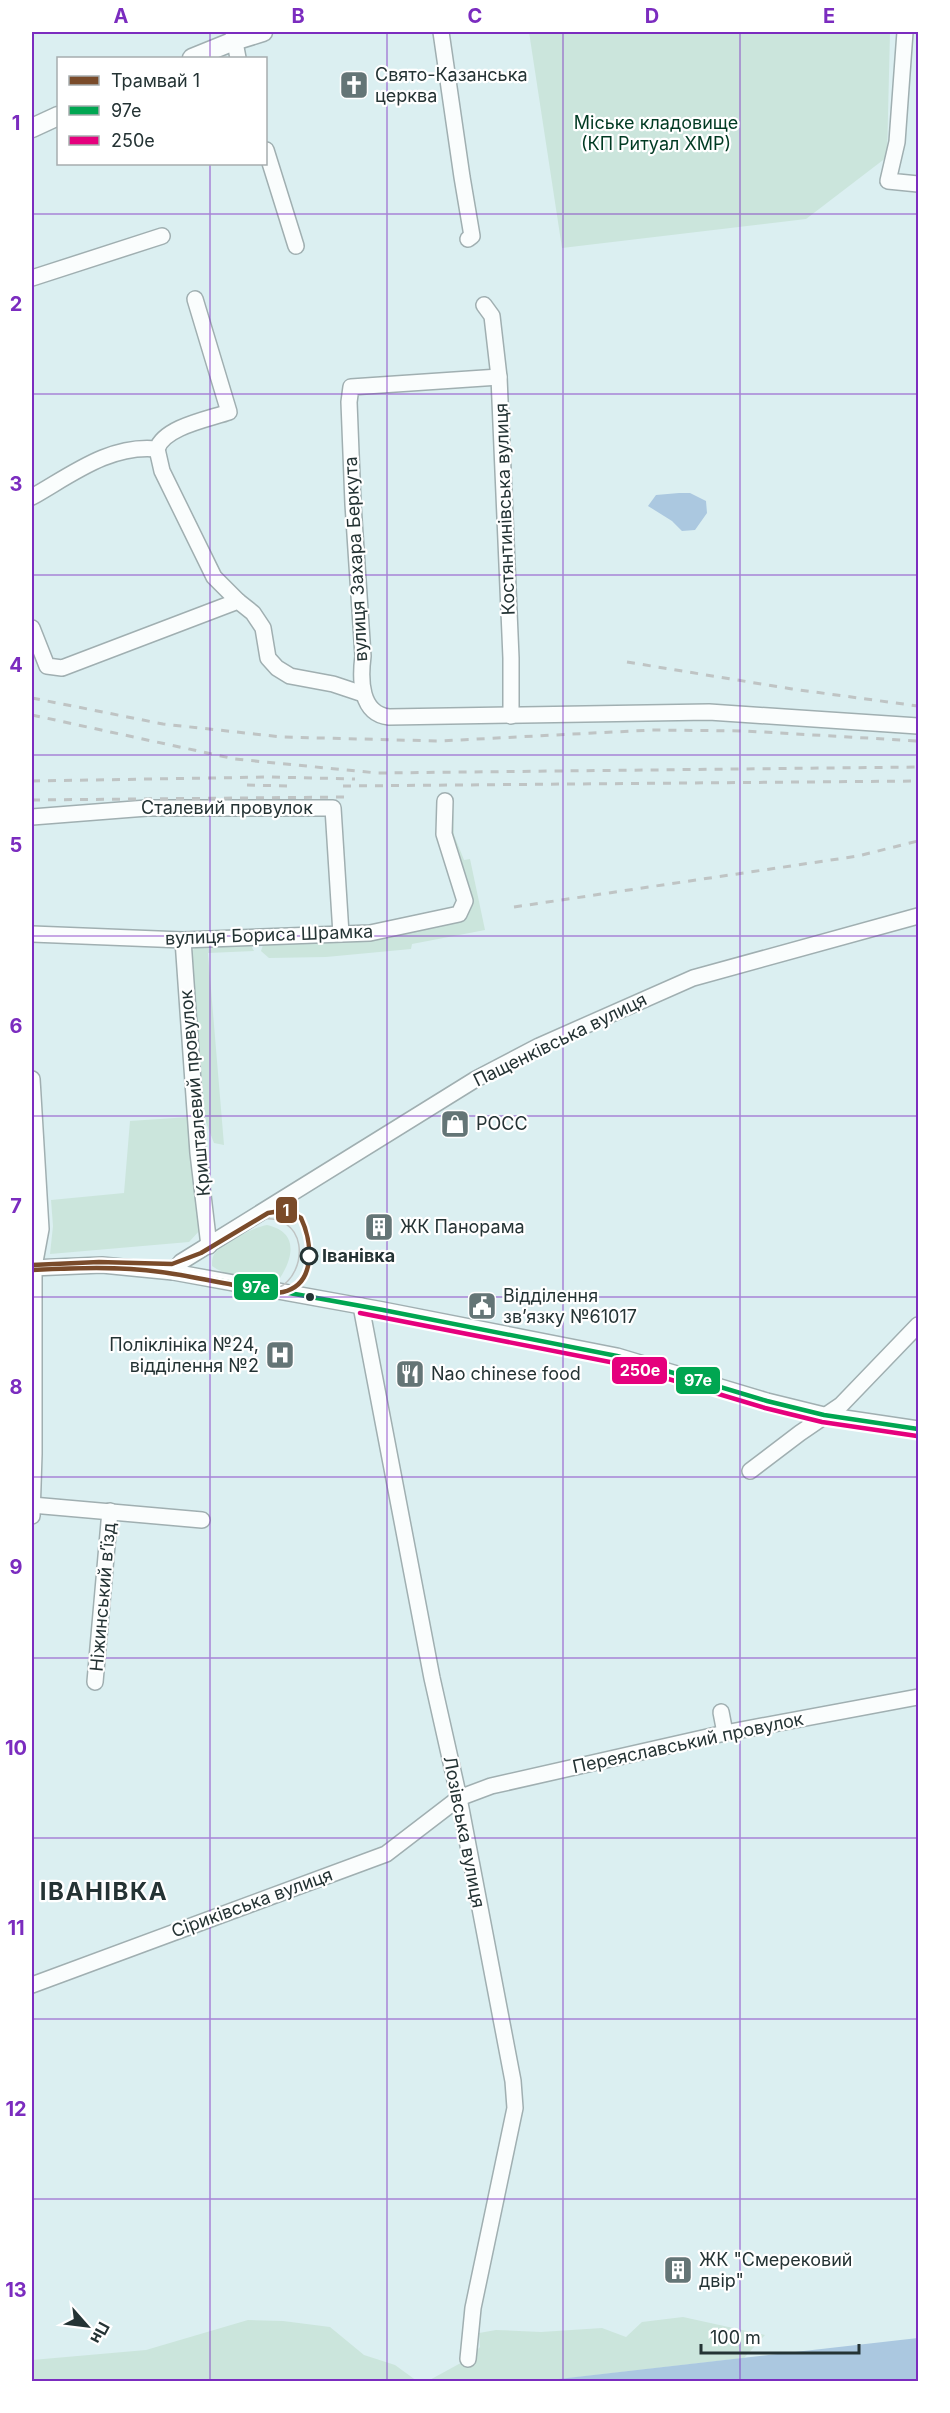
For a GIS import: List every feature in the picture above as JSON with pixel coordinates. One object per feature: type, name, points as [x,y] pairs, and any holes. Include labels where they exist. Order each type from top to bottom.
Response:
[{"type":"main road","points":[[195,57],[263,32]]},
{"type":"main road","points":[[32,128],[57,116]]},
{"type":"street","points":[[441,32],[472,236],[468,239]]},
{"type":"street","points":[[905,32],[897,142],[888,181],[918,184]]},
{"type":"street","points":[[267,153],[296,246]]},
{"type":"street","points":[[32,278],[162,236]]},
{"type":"street","points":[[195,299],[229,412],[165,436],[157,449],[162,471],[214,577],[253,613],[263,628],[268,658],[277,668],[290,676],[333,684],[363,694],[372,711],[389,717],[709,712],[918,726]]},
{"type":"street","name":"Костянтинівська вулиця","points":[[484,304],[492,316],[499,377],[511,658],[511,716]]},
{"type":"street","name":"вулиця Захара Беркута","points":[[363,694],[361,673],[363,656],[349,402],[351,387],[499,377]]},
{"type":"street","points":[[32,497],[112,452],[140,447],[157,449]]},
{"type":"street","points":[[32,628],[47,666],[62,668],[238,600]]},
{"type":"street","name":"вулиця Бориса Шрамка","points":[[32,933],[183,940],[370,933],[459,914],[465,901],[444,834],[445,801]]},
{"type":"street","name":"Сталевий провулок","points":[[32,817],[147,808],[333,808],[341,934]]},
{"type":"street","name":"Пащенківська вулиця","points":[[173,1272],[181,1262],[476,1079],[539,1046],[693,978],[918,916]]},
{"type":"street","name":"Кришталевий провулок","points":[[183,940],[198,1153],[209,1246]]},
{"type":"street","points":[[32,1079],[41,1229],[33,1268],[32,1516]]},
{"type":"street","points":[[33,1268],[102,1265],[173,1272],[361,1306],[617,1356],[767,1401],[824,1415],[918,1429]]},
{"type":"street","name":"Лозівська вулиця","points":[[361,1306],[432,1678],[459,1798],[513,2081],[515,2108],[473,2308],[468,2359]]},
{"type":"street","points":[[750,1471],[824,1415],[841,1405],[918,1325]]},
{"type":"street","points":[[32,1505],[202,1520]]},
{"type":"street","name":"Ніжинський в’їзд","points":[[95,1682],[110,1511]]},
{"type":"street","name":"Переяславський провулок","points":[[459,1798],[491,1786],[725,1733],[918,1697]]},
{"type":"street","points":[[721,1712],[725,1733]]},
{"type":"street","name":"Сіриківська вулиця","points":[[32,1984],[386,1854],[459,1798]]},
{"type":"green space","name":"Міське кладовище (КП Ритуал ХМР)","points":[[529,32],[890,32],[887,157],[806,219],[562,248]]},
{"type":"green space","points":[[453,799],[454,835],[464,860],[470,859],[485,930],[412,944],[411,949],[326,957],[269,958],[261,951],[264,942],[341,942],[462,916],[447,833],[447,800]]},
{"type":"green space","points":[[249,942],[254,951],[208,953],[224,1145],[214,1143],[205,1120],[191,952],[199,944]]},
{"type":"green space","points":[[189,1117],[200,1230],[189,1242],[50,1254],[53,1226],[51,1200],[124,1193],[130,1121]]},
{"type":"green space","points":[[267,1225],[284,1233],[290,1246],[288,1261],[280,1278],[264,1280],[245,1278],[212,1266],[214,1255],[220,1248],[248,1232]]},
{"type":"green space","points":[[683,2317],[765,2335],[744,2358],[543,2381],[426,2382],[468,2359],[480,2347],[479,2333],[496,2330],[541,2332],[602,2328],[626,2337],[642,2322]]},
{"type":"green space","points":[[248,2320],[283,2321],[330,2327],[364,2355],[395,2365],[417,2381],[32,2381],[32,2360],[146,2350]]},
{"type":"water","points":[[690,493],[706,501],[707,513],[695,530],[682,531],[672,521],[648,506],[656,495]]},
{"type":"water","points":[[918,2338],[918,2379],[897,2382],[541,2381]]},
{"type":"tram line","name":"1","points":[[32,1265],[99,1262],[172,1264],[201,1253],[268,1213],[286,1210],[301,1218],[309,1249],[307,1271],[302,1280],[294,1287],[276,1293],[145,1270],[96,1268],[32,1270]]},
{"type":"tram line","points":[[255,1220],[273,1219],[286,1224],[295,1233],[299,1245],[299,1257],[288,1281],[275,1289],[255,1290]]},
{"type":"railway","points":[[627,662],[792,689],[918,706]]},
{"type":"railway","points":[[32,698],[163,724],[282,737],[439,741],[652,730],[745,731],[918,741]]},
{"type":"railway","points":[[32,715],[235,759],[377,773],[918,767]]},
{"type":"railway","points":[[32,781],[270,777],[355,779]]},
{"type":"railway","points":[[343,786],[918,781]]},
{"type":"railway","points":[[247,785],[289,786]]},
{"type":"railway","points":[[32,800],[345,797]]},
{"type":"railway","points":[[514,907],[858,856],[918,841]]},
{"type":"transit line","name":"97е","points":[[32,1268],[102,1265],[173,1272],[383,1310],[617,1356],[767,1401],[824,1415],[918,1429]]},
{"type":"transit line","name":"250е","points":[[360,1313],[615,1363],[765,1408],[822,1422],[917,1436]]},
{"type":"place","name":"Свято-Казанська церква","points":[[354,85]]},
{"type":"place","name":"РОСС","points":[[455,1124]]},
{"type":"place","name":"ЖК Панорама","points":[[379,1227]]},
{"type":"place","name":"Іванівка","points":[[309,1256]]},
{"type":"place","name":"Відділення зв’язку №61017","points":[[482,1306]]},
{"type":"place","name":"Поліклініка №24, відділення №2","points":[[280,1355]]},
{"type":"place","name":"Nao chinese food","points":[[410,1374]]},
{"type":"place","name":"ЖК \"Смерековий двір\"","points":[[678,2270]]},
{"type":"district","name":"ІВАНІВКА","points":[[104,1892]]}]
